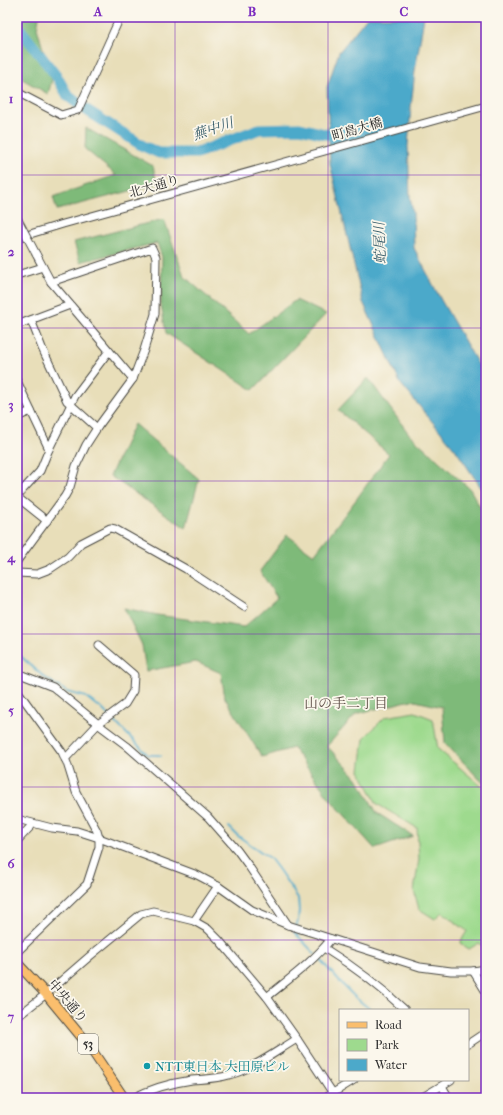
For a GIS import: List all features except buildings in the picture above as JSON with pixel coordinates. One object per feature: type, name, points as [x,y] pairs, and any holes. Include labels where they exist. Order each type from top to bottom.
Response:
[{"type":"main road","name":"中央通り","points":[[17,963],[46,994],[89,1046],[124,1098]]},
{"type":"street","points":[[17,92],[61,115],[78,110],[117,24],[118,17]]},
{"type":"street","name":"町島大橋","points":[[298,159],[486,106]]},
{"type":"street","name":"北大通り","points":[[17,238],[298,159]]},
{"type":"street","points":[[17,218],[51,282],[133,379]]},
{"type":"street","points":[[17,561],[68,492],[76,466],[86,445],[133,379],[155,314],[156,258],[152,248],[51,282]]},
{"type":"street","points":[[17,275],[43,267]]},
{"type":"street","points":[[17,325],[70,305]]},
{"type":"street","points":[[31,320],[67,401],[97,428]]},
{"type":"street","points":[[47,521],[17,498],[17,496],[40,471],[75,396],[109,351]]},
{"type":"street","points":[[17,380],[49,449]]},
{"type":"street","points":[[17,417],[31,411]]},
{"type":"street","points":[[17,573],[37,574],[50,570],[68,557],[81,543],[110,528],[115,529],[186,569],[244,607]]},
{"type":"street","points":[[65,759],[98,724],[125,704],[133,691],[134,675],[99,645]]},
{"type":"street","points":[[17,673],[53,687],[127,746],[208,817],[237,850],[288,925]]},
{"type":"street","points":[[17,690],[62,752],[76,792],[97,831],[99,838],[99,847],[87,884],[17,952]]},
{"type":"street","points":[[17,819],[52,828],[77,831],[197,875],[218,886],[252,910],[288,925],[331,939],[420,967],[451,971],[473,971],[486,969]]},
{"type":"street","points":[[17,841],[33,824]]},
{"type":"street","points":[[194,921],[218,886]]},
{"type":"street","points":[[17,1017],[141,914],[153,911],[194,921],[208,929],[219,940],[267,997],[335,1096]]},
{"type":"street","points":[[267,997],[324,948],[331,939]]},
{"type":"street","points":[[324,948],[354,967],[390,995],[404,1009]]},
{"type":"street","points":[[473,971],[486,992]]},
{"type":"street","points":[[469,1043],[486,1032]]},
{"type":"street","points":[[133,1098],[154,1088],[167,1084],[230,1075],[245,1069],[297,1039]]},
{"type":"street","points":[[325,1098],[335,1096],[353,1081]]},
{"type":"street","points":[[420,1098],[450,1081]]},
{"type":"street","points":[[442,1086],[448,1098]]},
{"type":"green space","points":[[17,17],[39,17],[37,28],[52,80],[48,94],[17,76]]},
{"type":"green space","points":[[86,128],[153,166],[157,184],[57,210],[53,197],[116,175],[85,149]]},
{"type":"green space","points":[[164,219],[184,276],[249,334],[296,300],[326,314],[253,390],[166,333],[161,305],[162,257],[157,243],[80,262],[74,242]]},
{"type":"green space","points":[[368,378],[409,434],[470,489],[486,518],[486,786],[445,743],[442,707],[411,700],[356,714],[327,746],[357,778],[377,813],[413,836],[375,849],[330,799],[293,748],[262,757],[225,698],[221,673],[196,662],[146,671],[142,645],[124,608],[157,615],[244,627],[277,598],[260,571],[287,535],[314,555],[389,454],[338,410]]},
{"type":"green space","points":[[134,424],[199,479],[186,528],[110,476]]},
{"type":"green space","points":[[415,712],[433,719],[438,749],[486,790],[485,948],[479,943],[469,949],[460,943],[467,931],[442,912],[435,919],[419,909],[414,891],[419,859],[417,828],[377,804],[360,771],[364,738],[385,717]]},
{"type":"water","name":"蛇尾川","points":[[367,17],[424,17],[415,71],[408,146],[414,248],[441,300],[486,378],[486,495],[455,449],[400,383],[363,302],[330,164],[327,87],[339,52]]},
{"type":"waterway","name":"蕪中川","points":[[17,25],[57,77],[68,96],[88,111],[143,146],[159,153],[197,153],[259,129],[300,128],[342,138]]},
{"type":"waterway","points":[[17,653],[44,677],[67,692],[86,697],[99,706],[148,755],[161,756]]},
{"type":"waterway","points":[[229,827],[238,836],[270,858],[298,898],[298,921],[294,932],[315,954]]},
{"type":"waterway","points":[[318,957],[340,982],[370,1009]]},
{"type":"place","name":"NTT東日本 大田原ビル","points":[[147,1066]]},
{"type":"district","name":"山の手二丁目","points":[[346,703]]}]
